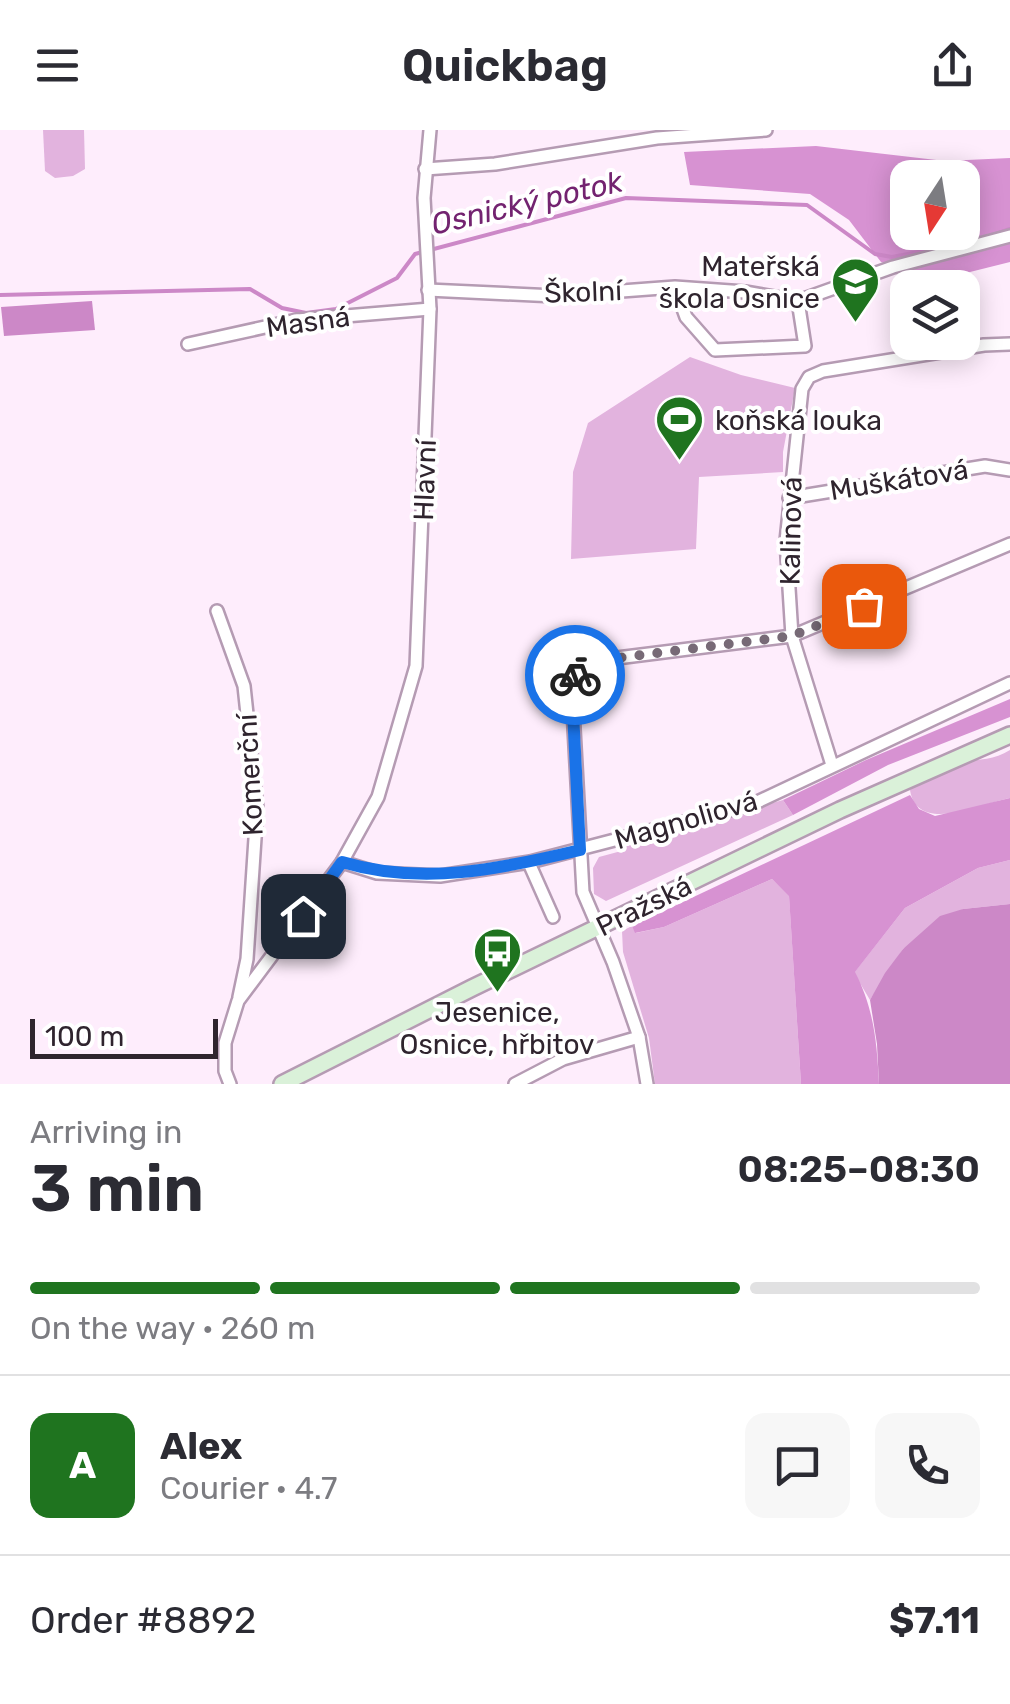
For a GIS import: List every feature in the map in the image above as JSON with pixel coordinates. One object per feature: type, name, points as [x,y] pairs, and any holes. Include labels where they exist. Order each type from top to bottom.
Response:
[{"type":"main road","name":"Pražská","points":[[282,1084],[840,810],[1010,735]]},
{"type":"street","name":"Hlavní","points":[[230,1084],[225,1071],[226,1043],[238,1002],[342,862],[378,797],[416,666],[430,309],[425,169],[430,130]]},
{"type":"street","points":[[425,169],[494,164],[658,138],[766,130]]},
{"type":"street","name":"Školní","points":[[428,290],[556,296],[675,286],[798,301],[894,267],[1010,236]]},
{"type":"street","points":[[675,286],[686,317],[715,350],[806,346],[798,301]]},
{"type":"street","name":"Masná","points":[[188,344],[297,320],[430,309]]},
{"type":"street","name":"Kalinová","points":[[832,765],[792,636],[786,541],[802,389],[810,377],[823,371],[1010,344]]},
{"type":"street","name":"Muškátová","points":[[788,498],[985,466],[1010,470]]},
{"type":"street","points":[[648,1084],[639,1037],[583,892],[572,692],[576,668],[602,660],[792,636],[1010,544]]},
{"type":"street","name":"Komerční","points":[[217,611],[244,686],[257,808],[247,959],[238,1002]]},
{"type":"street","name":"Magnoliová","points":[[342,862],[378,873],[440,876],[529,862],[753,804],[1010,683]]},
{"type":"street","points":[[529,862],[553,917]]},
{"type":"street","points":[[515,1084],[563,1059],[639,1037]]},
{"type":"shaded area","points":[[43,130],[84,130],[85,169],[73,176],[55,178],[45,171]]},
{"type":"shaded area","points":[[816,146],[936,160],[890,160],[890,250],[980,250],[980,160],[967,160],[1010,158],[1010,262],[978,270],[905,270],[881,262],[849,220],[810,194],[690,185],[684,152]]},
{"type":"shaded area","points":[[92,301],[95,330],[4,336],[1,307]]},
{"type":"shaded area","name":"koňská louka","points":[[690,357],[795,388],[783,472],[699,477],[696,549],[571,559],[573,472],[588,423]]},
{"type":"shaded area","points":[[1010,699],[1010,717],[888,765],[793,815],[783,800],[866,760]]},
{"type":"shaded area","points":[[1010,750],[1010,798],[937,814],[915,804],[910,790],[935,774],[955,764]]},
{"type":"shaded area","points":[[910,795],[919,809],[935,816],[1010,798],[1010,860],[978,868],[905,908],[855,972],[873,1026],[879,1084],[801,1084],[789,896],[772,879],[664,927],[635,933],[632,926]]},
{"type":"shaded area","points":[[783,800],[793,815],[606,901],[594,894],[593,868],[599,857],[625,850],[624,845]]},
{"type":"shaded area","points":[[1010,860],[1010,904],[963,909],[903,949],[870,1000],[854,973],[905,908],[978,868]]},
{"type":"shaded area","points":[[772,879],[789,895],[801,1084],[655,1084],[649,1038],[623,952],[622,931],[632,926],[636,933],[664,927]]},
{"type":"shaded area","points":[[1010,904],[1010,1084],[879,1084],[870,1000],[885,973],[903,949],[940,916],[963,909]]},
{"type":"waterway","name":"Osnický potok","points":[[0,295],[250,289],[282,308],[306,313],[336,309],[397,278],[415,254],[626,198],[807,205],[875,254],[892,257],[929,250]]},
{"type":"waterway","name":"Osnický potok","points":[[993,235],[1010,229]]},
{"type":"way so far","points":[[575,675],[576,668],[602,660],[792,636],[864,606]]},
{"type":"place","name":"Mateřská škola Osnice","points":[[855,324]]},
{"type":"place","name":"koňská louka","points":[[680,462]]},
{"type":"place","name":"Jesenice, Osnice, hřbitov","points":[[497,994]]},
{"type":"route","points":[[303,916],[342,862],[378,873],[440,876],[580,850],[572,692],[575,675]]}]
